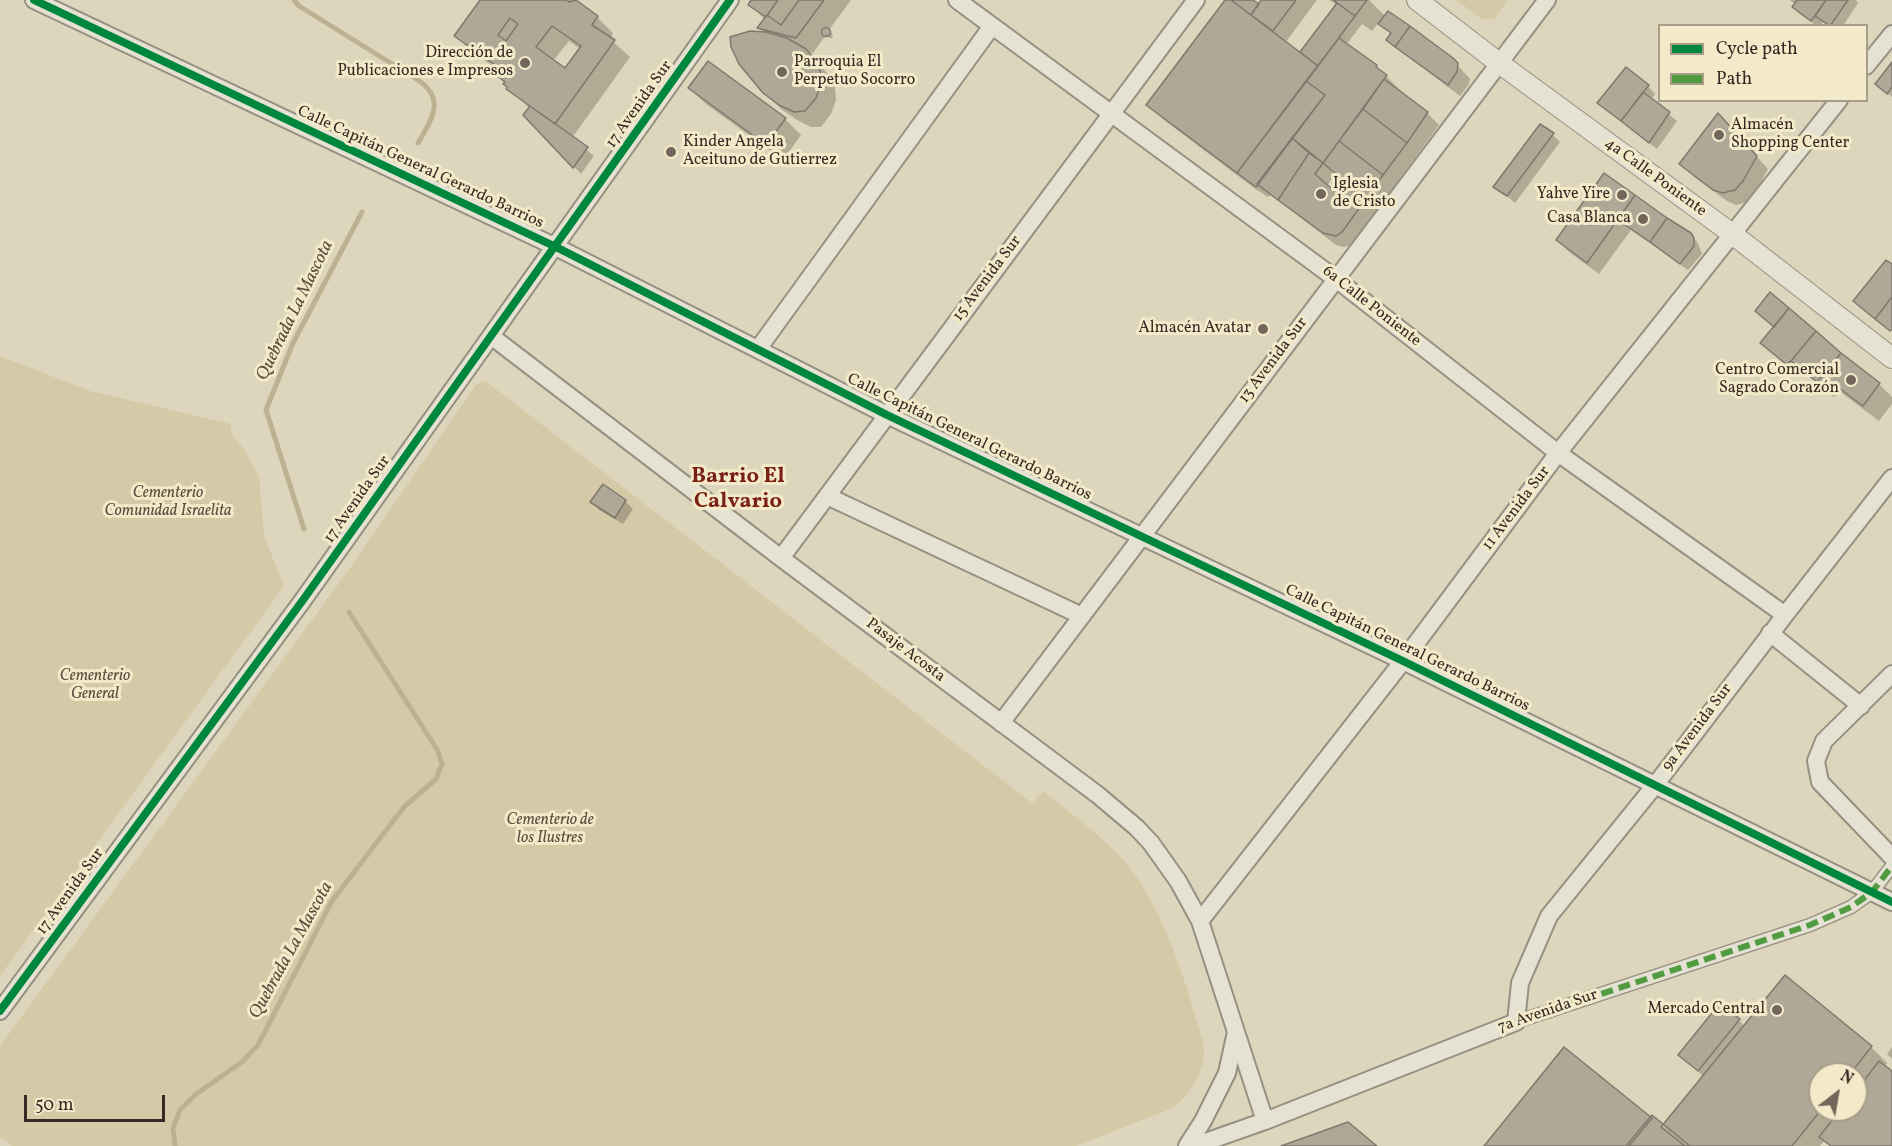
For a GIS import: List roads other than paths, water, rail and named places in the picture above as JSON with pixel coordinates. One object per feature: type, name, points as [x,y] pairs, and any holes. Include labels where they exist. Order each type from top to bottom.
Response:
[{"type":"street","name":"Calle Capitán General Gerardo Barrios","points":[[34,0],[556,247],[887,415],[1403,661],[1656,784],[1892,903]]},
{"type":"street","name":"17 Avenida Sur","points":[[0,1011],[303,600],[730,0]]},
{"type":"street","name":"6a Calle Poniente","points":[[957,0],[1336,279],[1558,453],[1785,615]]},
{"type":"street","name":"15 Avenida Sur","points":[[781,558],[1196,0]]},
{"type":"street","name":"4a Calle Poniente","points":[[1417,0],[1731,233],[1892,358]]},
{"type":"street","name":"13 Avenida Sur","points":[[1001,723],[1547,0]]},
{"type":"street","points":[[758,349],[992,26]]},
{"type":"street","points":[[1868,64],[1892,34]]},
{"type":"street","name":"11 Avenida Sur","points":[[1200,921],[1403,661],[1558,453],[1837,102]]},
{"type":"street","name":"Pasaje Acosta","points":[[491,336],[781,558],[1098,795],[1137,828],[1165,862],[1200,921],[1265,1121]]},
{"type":"street","name":"9a Avenida Sur","points":[[1516,1022],[1520,983],[1549,916],[1656,784],[1770,633],[1892,478]]},
{"type":"street","points":[[827,496],[1082,616]]},
{"type":"street","points":[[1770,633],[1861,706]]},
{"type":"street","points":[[1892,674],[1824,741],[1816,761],[1820,782],[1892,857]]},
{"type":"street","name":"7a Avenida Sur","points":[[1194,1146],[1265,1121],[1516,1022],[1810,925],[1851,907],[1872,892],[1892,866]]},
{"type":"street","points":[[1187,1146],[1203,1121],[1227,1073],[1236,1031]]},
{"type":"waterway","name":"Quebrada La Mascota","points":[[294,0],[299,6],[427,87],[432,94],[434,110],[418,143]]},
{"type":"waterway","name":"Quebrada La Mascota","points":[[304,529],[266,410],[293,343],[362,212]]},
{"type":"waterway","name":"Quebrada La Mascota","points":[[175,1146],[173,1128],[180,1110],[196,1094],[242,1062],[258,1045],[332,901],[404,807],[436,779],[442,764],[438,751],[349,612]]},
{"type":"place","name":"Dirección de Publicaciones e Impresos","points":[[525,63]]},
{"type":"place","name":"Parroquia El Perpetuo Socorro","points":[[782,72]]},
{"type":"place","name":"Almacén Shopping Center","points":[[1719,135]]},
{"type":"place","name":"Kinder Angela Aceituno de Gutierrez","points":[[671,152]]},
{"type":"place","name":"Iglesia de Cristo","points":[[1321,194]]},
{"type":"place","name":"Yahve Yire","points":[[1622,195]]},
{"type":"place","name":"Casa Blanca","points":[[1643,219]]},
{"type":"place","name":"Almacén Avatar","points":[[1263,329]]},
{"type":"place","name":"Centro Comercial Sagrado Corazón","points":[[1851,380]]},
{"type":"place","name":"Mercado Central","points":[[1777,1010]]},
{"type":"district","name":"Barrio El Calvario","points":[[738,490]]},
{"type":"park label","name":"Cementerio Comunidad Israelita","points":[[168,503]]},
{"type":"park label","name":"Cementerio General","points":[[95,686]]},
{"type":"park label","name":"Cementerio de los Ilustres","points":[[550,830]]}]
